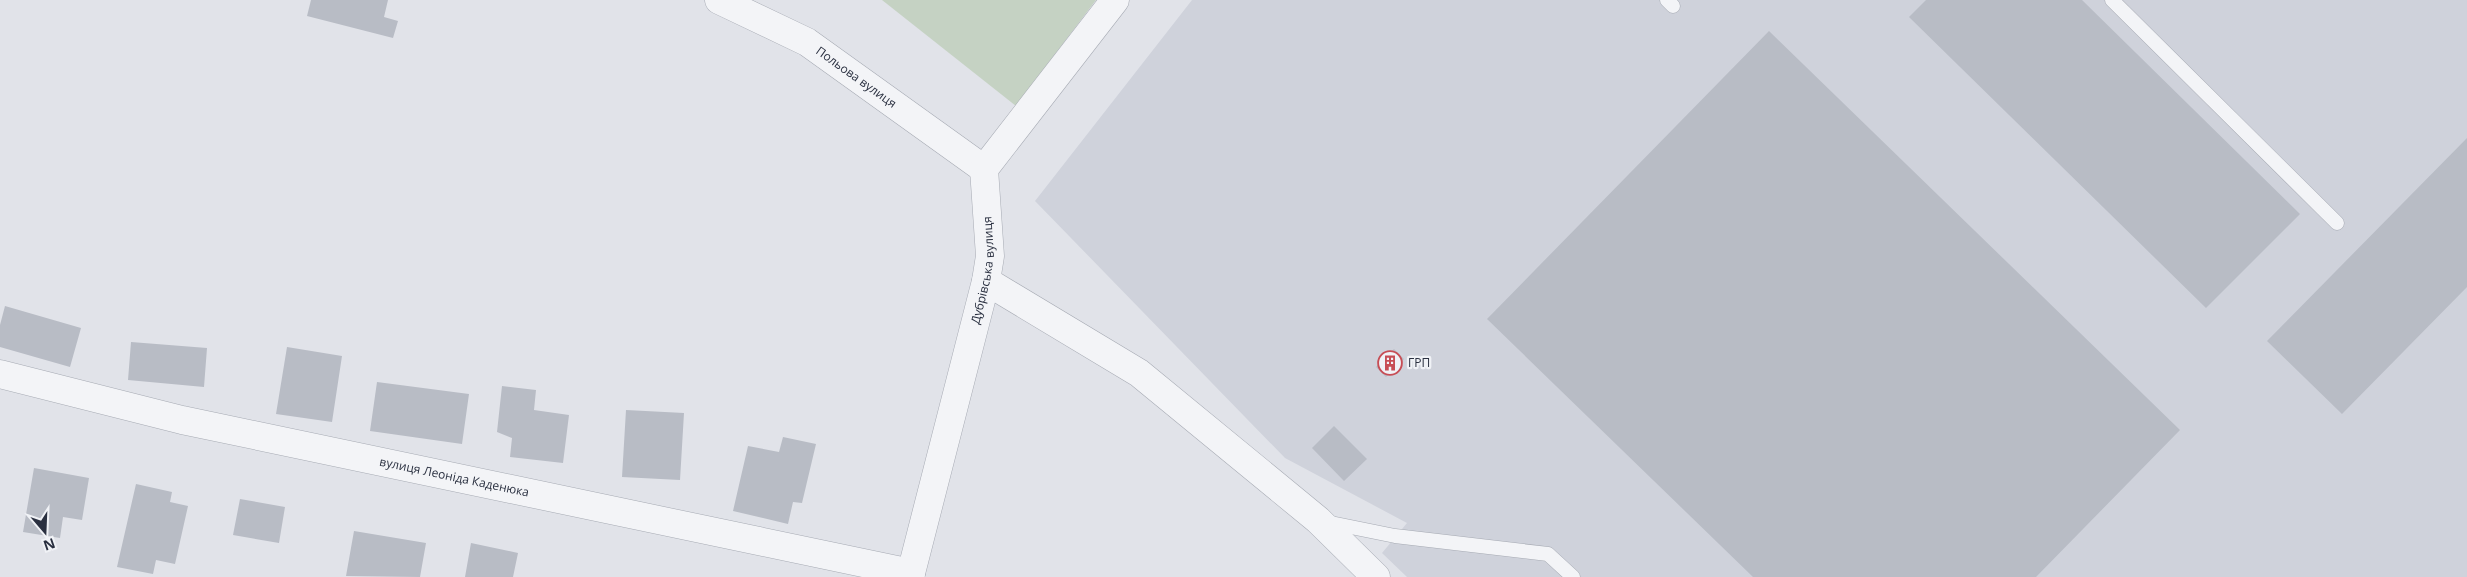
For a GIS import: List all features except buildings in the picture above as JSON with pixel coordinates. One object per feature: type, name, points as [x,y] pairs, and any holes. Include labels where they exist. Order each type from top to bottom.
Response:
[{"type":"street","name":"Польова вулиця","points":[[719,0],[807,42],[984,169]]},
{"type":"street","points":[[984,169],[1115,0]]},
{"type":"street","name":"Дубрівська вулиця","points":[[910,575],[986,281],[990,256],[984,169]]},
{"type":"street","points":[[986,281],[1139,373],[1318,520],[1376,577]]},
{"type":"street","name":"вулиця Леоніда Каденюка","points":[[0,374],[182,420],[910,575]]},
{"type":"lane","points":[[2112,0],[2337,223]]},
{"type":"lane","points":[[1318,520],[1396,536],[1548,554],[1573,577]]},
{"type":"shaded area","points":[[1192,0],[2467,0],[2467,577],[1407,577],[1382,553],[1407,523],[1285,458],[1035,201]]},
{"type":"green space","points":[[882,0],[1096,0],[1016,106]]},
{"type":"place","name":"ГРП","points":[[1390,363]]}]
